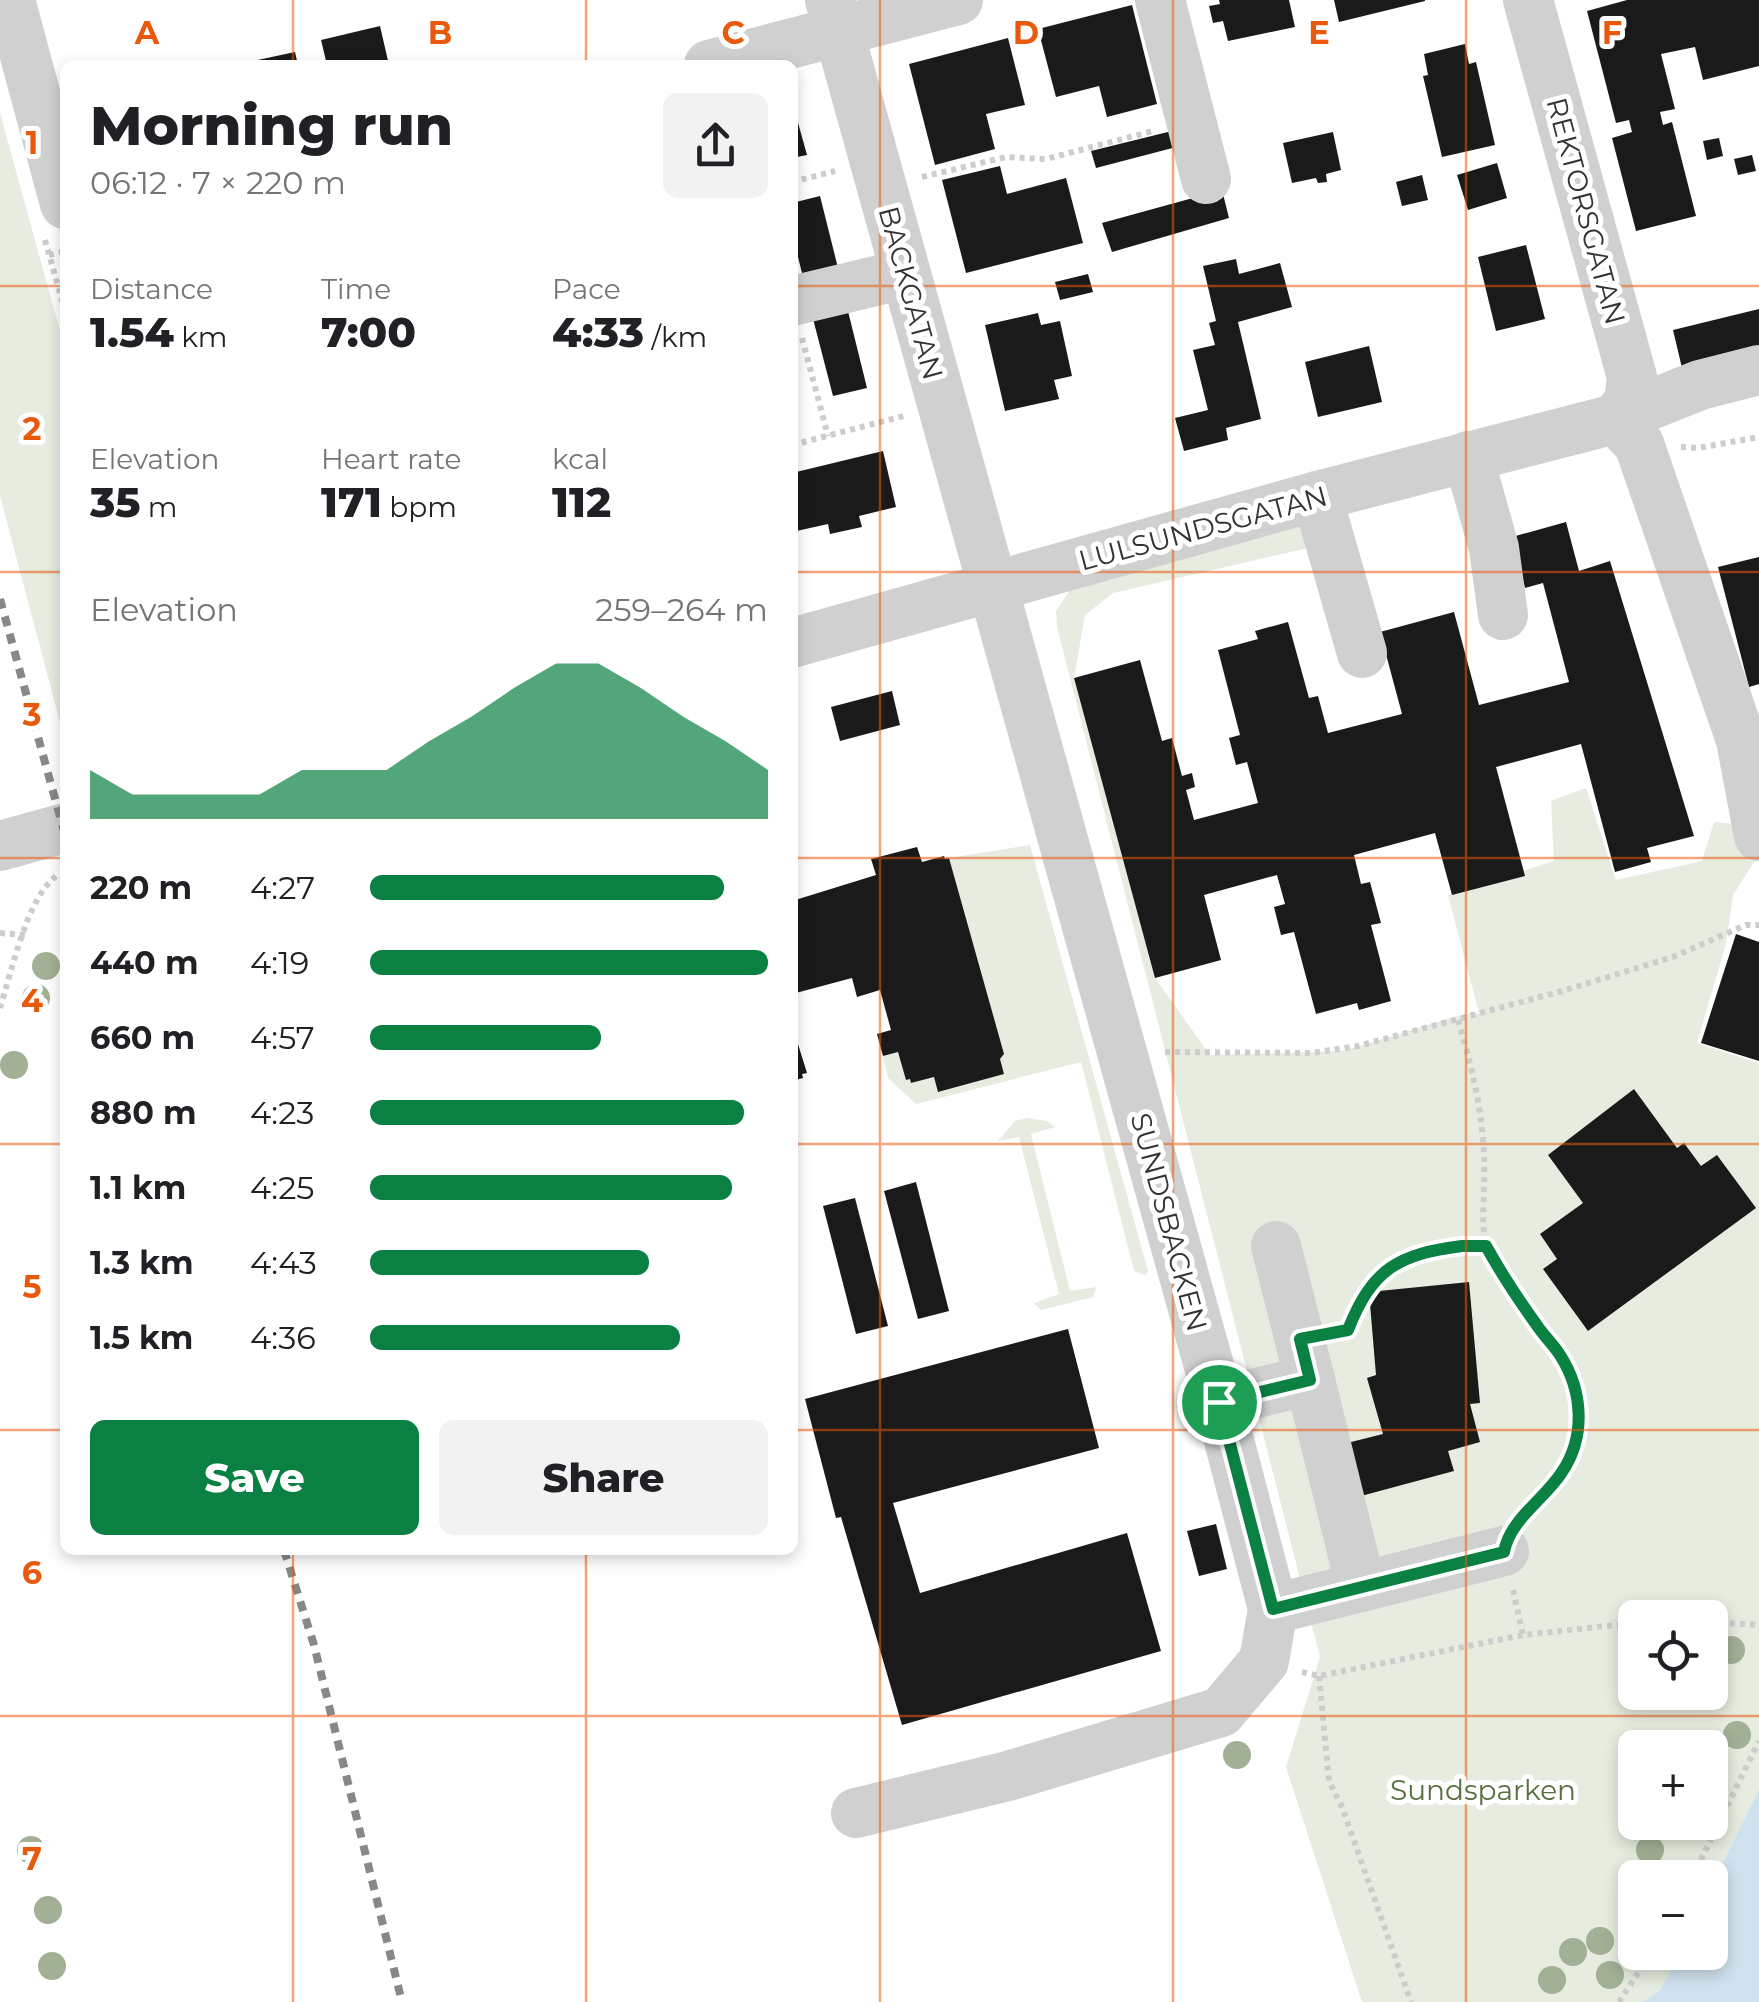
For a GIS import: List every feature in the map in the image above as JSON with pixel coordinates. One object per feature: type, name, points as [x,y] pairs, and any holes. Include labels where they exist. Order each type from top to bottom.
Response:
[{"type":"street","points":[[10,0],[60,185]]},
{"type":"street","points":[[722,60],[834,15],[958,0]]},
{"type":"street","points":[[1160,0],[1206,179]]},
{"type":"street","name":"REKTORSGATAN","points":[[1534,1],[1632,377],[1629,402],[1615,419]]},
{"type":"street","name":"BACKGATAN","points":[[834,15],[992,586]]},
{"type":"street","points":[[798,311],[905,274]]},
{"type":"street","name":"LULSUNDSGATAN","points":[[798,642],[1317,496],[1615,419],[1700,385],[1759,370]]},
{"type":"street","points":[[1615,419],[1639,444],[1652,481],[1741,740],[1759,836]]},
{"type":"street","points":[[1468,456],[1494,548],[1504,615]]},
{"type":"street","points":[[1317,496],[1362,653]]},
{"type":"street","name":"SUNDSBACKEN","points":[[856,1813],[1008,1776],[1221,1712],[1264,1660],[1273,1609],[992,586]]},
{"type":"street","points":[[0,846],[60,829]]},
{"type":"street","points":[[1276,1246],[1361,1586]]},
{"type":"street","points":[[1219,1402],[1305,1360]]},
{"type":"street","points":[[1273,1609],[1504,1552]]},
{"type":"path","points":[[905,181],[1006,157],[1046,159],[1193,121]]},
{"type":"path","points":[[798,180],[838,170]]},
{"type":"path","points":[[49,255],[60,252]]},
{"type":"path","points":[[798,323],[828,436]]},
{"type":"path","points":[[798,444],[919,412]]},
{"type":"path","points":[[1662,445],[1698,448],[1759,437]]},
{"type":"path","points":[[0,1008],[34,906],[46,884],[60,873]]},
{"type":"path","points":[[1149,1052],[1311,1053],[1358,1046],[1672,957],[1746,925],[1759,925]]},
{"type":"path","points":[[0,933],[24,935]]},
{"type":"path","points":[[1458,1020],[1483,1137],[1486,1246],[1560,1356],[1572,1381],[1579,1412],[1572,1458],[1550,1491],[1511,1530],[1504,1552],[1523,1634]]},
{"type":"path","points":[[1305,1360],[1348,1330],[1360,1298],[1372,1282],[1401,1262],[1432,1250],[1486,1246]]},
{"type":"path","points":[[1728,1623],[1759,1625]]},
{"type":"path","points":[[1411,2002],[1342,1807],[1329,1781],[1319,1676],[1523,1634],[1618,1625]]},
{"type":"path","points":[[1701,1860],[1759,1741]]},
{"type":"path","points":[[1619,2002],[1640,1970]]},
{"type":"green space","points":[[0,113],[60,331],[60,722],[0,496]]},
{"type":"green space","name":"Sundsparken","points":[[1303,524],[1308,548],[1113,593],[1085,615],[1074,678],[1155,978],[1210,1055],[1343,1051],[1457,1016],[1479,1013],[1448,895],[1554,861],[1551,801],[1586,788],[1616,880],[1702,861],[1714,822],[1755,826],[1756,859],[1733,895],[1726,944],[1697,1043],[1759,1063],[1759,1789],[1724,1860],[1618,1860],[1618,1970],[1670,1970],[1660,1990],[1642,2002],[1362,2002],[1286,1767],[1320,1657],[1056,611],[1072,587]]},
{"type":"green space","points":[[1030,845],[1146,1275],[1134,1271],[1081,1062],[916,1104],[888,1078],[883,1056],[898,1052],[906,1080],[912,1083],[934,1077],[939,1092],[1004,1074],[1000,1059],[1003,1053],[949,858]]},
{"type":"green space","points":[[1015,1121],[1047,1121],[1055,1127],[1031,1134],[1070,1291],[1097,1287],[1093,1297],[1041,1310],[1034,1303],[1059,1294],[1019,1137],[998,1141]]},
{"type":"water","points":[[1759,1789],[1759,2002],[1642,2002],[1660,1990],[1670,1970],[1728,1970],[1728,1860],[1724,1860]]},
{"type":"building","points":[[1219,0],[1289,0],[1295,27],[1228,41],[1223,21],[1213,23],[1209,6],[1220,4]]},
{"type":"building","points":[[1334,0],[1425,0],[1425,1],[1339,22]]},
{"type":"building","points":[[1627,0],[1759,0],[1759,66],[1703,80],[1695,47],[1661,54],[1675,109],[1660,112],[1663,125],[1672,122],[1696,216],[1636,231],[1612,138],[1632,132],[1629,120],[1616,123],[1587,11]]},
{"type":"building","points":[[1132,5],[1157,104],[1107,117],[1099,86],[1056,97],[1038,29]]},
{"type":"building","points":[[380,26],[388,60],[326,60],[321,40]]},
{"type":"building","points":[[1008,38],[1025,105],[986,114],[995,149],[935,165],[909,64]]},
{"type":"building","points":[[1465,44],[1469,64],[1476,62],[1495,145],[1442,157],[1423,76],[1428,75],[1424,54]]},
{"type":"building","points":[[295,52],[297,60],[257,60]]},
{"type":"building","points":[[798,123],[807,155],[798,157]]},
{"type":"building","points":[[1180,129],[1184,145],[1096,168],[1091,151]]},
{"type":"building","points":[[1333,132],[1341,170],[1326,174],[1327,182],[1318,183],[1316,178],[1292,183],[1283,143]]},
{"type":"building","points":[[1719,138],[1723,156],[1707,160],[1703,141]]},
{"type":"building","points":[[1752,155],[1756,171],[1738,175],[1734,159]]},
{"type":"building","points":[[1497,163],[1507,198],[1468,210],[1457,175]]},
{"type":"building","points":[[1000,166],[1007,194],[1066,178],[1083,243],[966,273],[942,180]]},
{"type":"building","points":[[1422,175],[1428,200],[1402,206],[1396,182]]},
{"type":"building","points":[[1222,190],[1229,218],[1112,252],[1102,223]]},
{"type":"building","points":[[820,196],[839,272],[804,281],[798,257],[798,202]]},
{"type":"building","points":[[1526,245],[1545,319],[1496,331],[1478,257]]},
{"type":"building","points":[[1236,259],[1239,274],[1280,263],[1292,307],[1238,322],[1261,419],[1226,428],[1228,440],[1184,451],[1175,418],[1208,410],[1193,350],[1215,345],[1209,323],[1216,321],[1203,266]]},
{"type":"building","points":[[1088,274],[1093,292],[1060,300],[1055,282]]},
{"type":"building","points":[[846,303],[867,388],[833,396],[811,311]]},
{"type":"building","points":[[1759,309],[1759,349],[1682,368],[1673,330]]},
{"type":"building","points":[[1038,313],[1041,325],[1060,321],[1072,376],[1054,380],[1059,399],[1005,411],[985,325]]},
{"type":"building","points":[[1369,346],[1382,402],[1318,417],[1305,362]]},
{"type":"building","points":[[883,451],[896,507],[859,516],[862,527],[830,534],[828,524],[798,531],[798,472]]},
{"type":"building","points":[[1566,522],[1579,571],[1610,561],[1694,836],[1647,848],[1651,862],[1615,872],[1581,744],[1496,767],[1525,876],[1452,895],[1435,833],[1354,855],[1361,884],[1370,882],[1381,923],[1371,925],[1391,1001],[1359,1010],[1357,1003],[1316,1014],[1294,932],[1281,935],[1274,907],[1285,904],[1277,875],[1204,895],[1221,960],[1155,978],[1074,678],[1140,660],[1162,741],[1172,738],[1182,776],[1192,773],[1195,787],[1186,790],[1194,820],[1258,803],[1247,762],[1236,765],[1229,738],[1240,735],[1218,650],[1258,639],[1255,631],[1288,622],[1309,698],[1318,696],[1328,733],[1402,714],[1380,632],[1454,612],[1479,705],[1569,682],[1543,583],[1525,588],[1512,537]]},
{"type":"building","points":[[1759,557],[1759,684],[1749,687],[1718,567]]},
{"type":"building","points":[[892,691],[900,725],[840,741],[831,707]]},
{"type":"building","points":[[917,847],[922,862],[949,858],[1004,1054],[1000,1059],[1004,1074],[938,1092],[934,1077],[911,1083],[906,1080],[898,1052],[883,1056],[877,1034],[891,1030],[880,990],[857,997],[852,978],[798,992],[798,899],[876,875],[871,859]]},
{"type":"building","points":[[1736,934],[1759,942],[1759,1061],[1701,1043]]},
{"type":"building","points":[[798,1044],[807,1073],[802,1074],[803,1078],[798,1079]]},
{"type":"building","points":[[1634,1089],[1677,1148],[1684,1143],[1701,1166],[1717,1155],[1756,1208],[1588,1331],[1543,1269],[1557,1259],[1540,1234],[1583,1203],[1548,1155]]},
{"type":"building","points":[[916,1182],[949,1311],[918,1319],[884,1191]]},
{"type":"building","points":[[855,1198],[888,1326],[856,1334],[823,1206]]},
{"type":"building","points":[[1469,1282],[1480,1403],[1470,1404],[1480,1442],[1448,1451],[1454,1471],[1361,1496],[1347,1443],[1383,1434],[1367,1378],[1376,1375],[1369,1292]]},
{"type":"building","points":[[1068,1329],[1099,1448],[893,1503],[920,1593],[1127,1533],[1161,1651],[902,1725],[841,1517],[836,1518],[805,1399]]},
{"type":"building","points":[[1216,1524],[1227,1569],[1199,1576],[1187,1531]]},
{"type":"railway","points":[[0,599],[60,817]]},
{"type":"railway","points":[[286,1555],[314,1645],[402,2002]]},
{"type":"route","points":[[1486,1246],[1560,1356],[1572,1381],[1579,1412],[1578,1431],[1572,1458],[1550,1491],[1511,1530],[1504,1552],[1273,1609],[1219,1402],[1310,1380],[1300,1339],[1348,1330],[1360,1298],[1372,1282],[1401,1262],[1432,1250],[1486,1246]]}]
